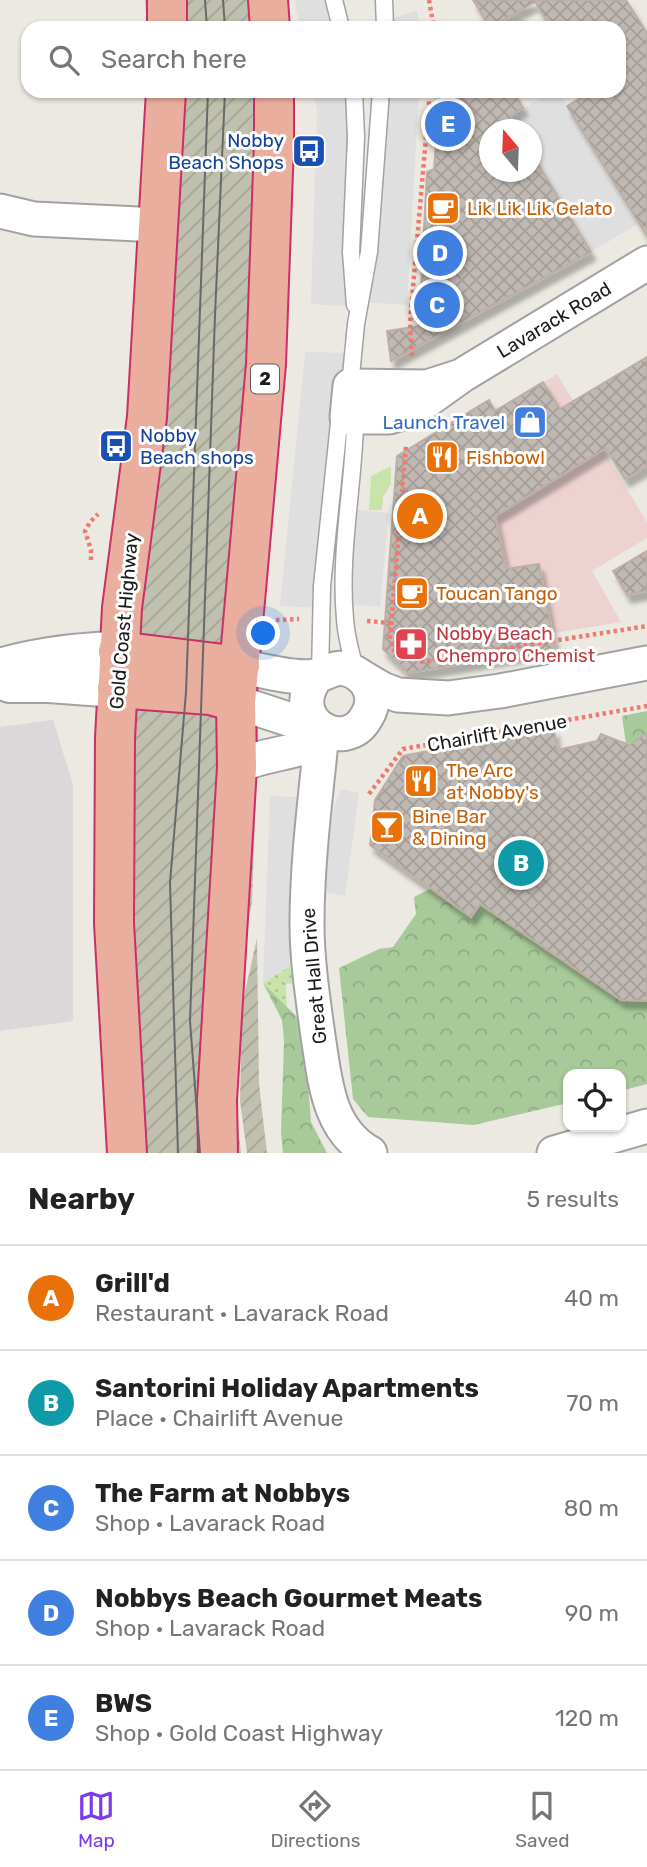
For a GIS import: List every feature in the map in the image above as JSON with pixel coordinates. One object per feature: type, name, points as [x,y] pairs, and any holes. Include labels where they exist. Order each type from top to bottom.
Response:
[{"type":"highway","points":[[167,0],[167,21]]},
{"type":"highway","points":[[268,0],[270,21]]},
{"type":"highway","name":"Gold Coast Highway","points":[[127,1153],[114,923],[117,670],[122,608],[147,417],[166,98]]},
{"type":"highway","name":"2","points":[[218,1153],[217,1100],[237,767],[238,684],[266,364],[275,143],[274,98]]},
{"type":"highway","points":[[117,670],[238,684]]},
{"type":"street","points":[[0,211],[34,219],[159,225]]},
{"type":"street","name":"Lavarack Road","points":[[349,402],[389,416],[409,412],[461,376],[647,263]]},
{"type":"street","points":[[0,668],[90,652],[117,670]]},
{"type":"street","name":"Chairlift Avenue","points":[[237,767],[256,758],[448,698],[500,691],[647,663]]},
{"type":"street","name":"Chairlift Avenue","points":[[238,684],[277,674],[318,675],[337,668],[398,695],[448,698]]},
{"type":"street","points":[[0,684],[48,683],[117,670]]},
{"type":"street","points":[[318,675],[308,689],[306,707],[311,719],[332,734]]},
{"type":"street","points":[[238,684],[332,734],[361,725],[370,709],[370,691],[358,675]]},
{"type":"street","name":"Great Hall Drive","points":[[332,734],[308,897],[311,985],[327,1093],[334,1115],[345,1133],[369,1153]]},
{"type":"street","points":[[554,1153],[647,1126]]},
{"type":"lane","points":[[334,0],[339,21]]},
{"type":"lane","points":[[384,0],[386,21]]},
{"type":"lane","points":[[354,98],[356,137],[351,252],[356,324]]},
{"type":"lane","points":[[358,675],[344,612],[344,569],[355,425],[349,402],[356,324],[369,252],[380,98]]},
{"type":"lane","points":[[318,675],[322,586],[334,464],[339,423],[349,402]]},
{"type":"path","points":[[429,0],[433,21]]},
{"type":"path","points":[[412,367],[410,322],[429,98]]},
{"type":"path","points":[[406,443],[390,639],[395,653],[407,664],[647,625]]},
{"type":"path","points":[[360,621],[391,623]]},
{"type":"path","name":"Chairlift Avenue","points":[[369,794],[403,749],[647,706]]},
{"type":"shaded area","points":[[145,0],[276,0],[278,21],[146,21]]},
{"type":"shaded area","points":[[294,0],[334,0],[339,21],[298,21]]},
{"type":"shaded area","points":[[417,10],[419,21],[385,21]]},
{"type":"shaded area","points":[[154,98],[282,98],[252,901],[238,983],[235,1102],[241,1153],[123,1153],[120,900],[134,744]]},
{"type":"shaded area","points":[[315,98],[354,98],[355,307],[311,304],[317,109]]},
{"type":"shaded area","points":[[380,98],[419,98],[407,305],[361,302]]},
{"type":"shaded area","points":[[541,98],[562,98],[639,223],[591,252],[542,169],[542,119],[512,119],[510,116]]},
{"type":"shaded area","points":[[305,352],[354,353],[321,608],[280,606]]},
{"type":"shaded area","points":[[557,374],[647,522],[647,538],[592,571],[621,622],[412,656],[412,462]]},
{"type":"shaded area","points":[[349,509],[389,513],[380,607],[344,604]]},
{"type":"shaded area","points":[[53,720],[73,785],[73,1021],[0,1031],[0,727]]},
{"type":"shaded area","points":[[341,789],[359,793],[345,896],[323,892],[334,807]]},
{"type":"shaded area","points":[[270,796],[297,797],[290,966],[263,983]]},
{"type":"shaded area","points":[[257,938],[259,1084],[267,1153],[247,1153],[240,1101],[242,1006]]},
{"type":"green space","points":[[391,466],[391,484],[383,497],[382,510],[369,510],[371,476]]},
{"type":"green space","points":[[647,711],[647,739],[626,744],[622,716]]},
{"type":"green space","points":[[430,889],[471,917],[480,904],[621,1000],[647,1001],[647,1084],[626,1090],[626,1069],[563,1069],[563,1104],[474,1125],[368,1117],[353,1099],[339,968],[379,949],[393,947],[416,914],[414,897]]},
{"type":"green space","points":[[290,966],[293,983],[286,984],[287,1007],[263,983]]},
{"type":"green space","points":[[263,983],[303,1023],[311,1122],[327,1153],[283,1153],[282,1020]]},
{"type":"building","points":[[473,0],[626,0],[647,33],[647,236],[567,106],[580,98],[626,98],[626,21],[547,21],[535,2],[502,21],[486,21]]},
{"type":"building","points":[[439,98],[517,98],[523,108],[510,116],[512,119],[479,119],[479,182],[542,182],[542,170],[591,252],[391,361],[387,331],[419,326],[427,172],[434,169]]},
{"type":"building","points":[[647,357],[647,466],[625,479],[606,448],[495,516],[506,569],[539,564],[555,648],[408,673],[383,649],[397,456],[489,400],[495,411],[543,382],[560,409]]},
{"type":"building","points":[[647,551],[647,591],[627,595],[613,571]]},
{"type":"building","points":[[554,729],[557,750],[597,741],[601,734],[629,745],[647,733],[647,1001],[621,1000],[480,904],[471,917],[370,845],[375,800],[403,756],[465,744],[466,748]]},
{"type":"tram line","points":[[205,0],[206,21]]},
{"type":"tram line","points":[[223,0],[224,21]]},
{"type":"tram line","points":[[178,1153],[170,883],[186,692],[208,98]]},
{"type":"tram line","points":[[200,1153],[190,1021],[225,98]]},
{"type":"place","name":"BWS","points":[[448,124]]},
{"type":"place","name":"Nobby Beach Shops","points":[[309,151]]},
{"type":"place","name":"Lik Lik Lik Gelato","points":[[443,208]]},
{"type":"place","name":"Nobbys Beach Gourmet Meats","points":[[440,253]]},
{"type":"place","name":"The Farm at Nobbys","points":[[437,305]]},
{"type":"place","name":"Launch Travel","points":[[530,422]]},
{"type":"place","name":"Nobby Beach shops","points":[[116,446]]},
{"type":"place","name":"Fishbowl","points":[[442,457]]},
{"type":"place","name":"Grill'd","points":[[420,516]]},
{"type":"place","name":"Toucan Tango","points":[[412,593]]},
{"type":"place","name":"Nobby Beach Chempro Chemist","points":[[411,644]]},
{"type":"place","name":"The Arc at Nobby's","points":[[421,781]]},
{"type":"place","name":"Bine Bar & Dining","points":[[387,827]]},
{"type":"place","name":"Santorini Holiday Apartments","points":[[521,863]]}]
